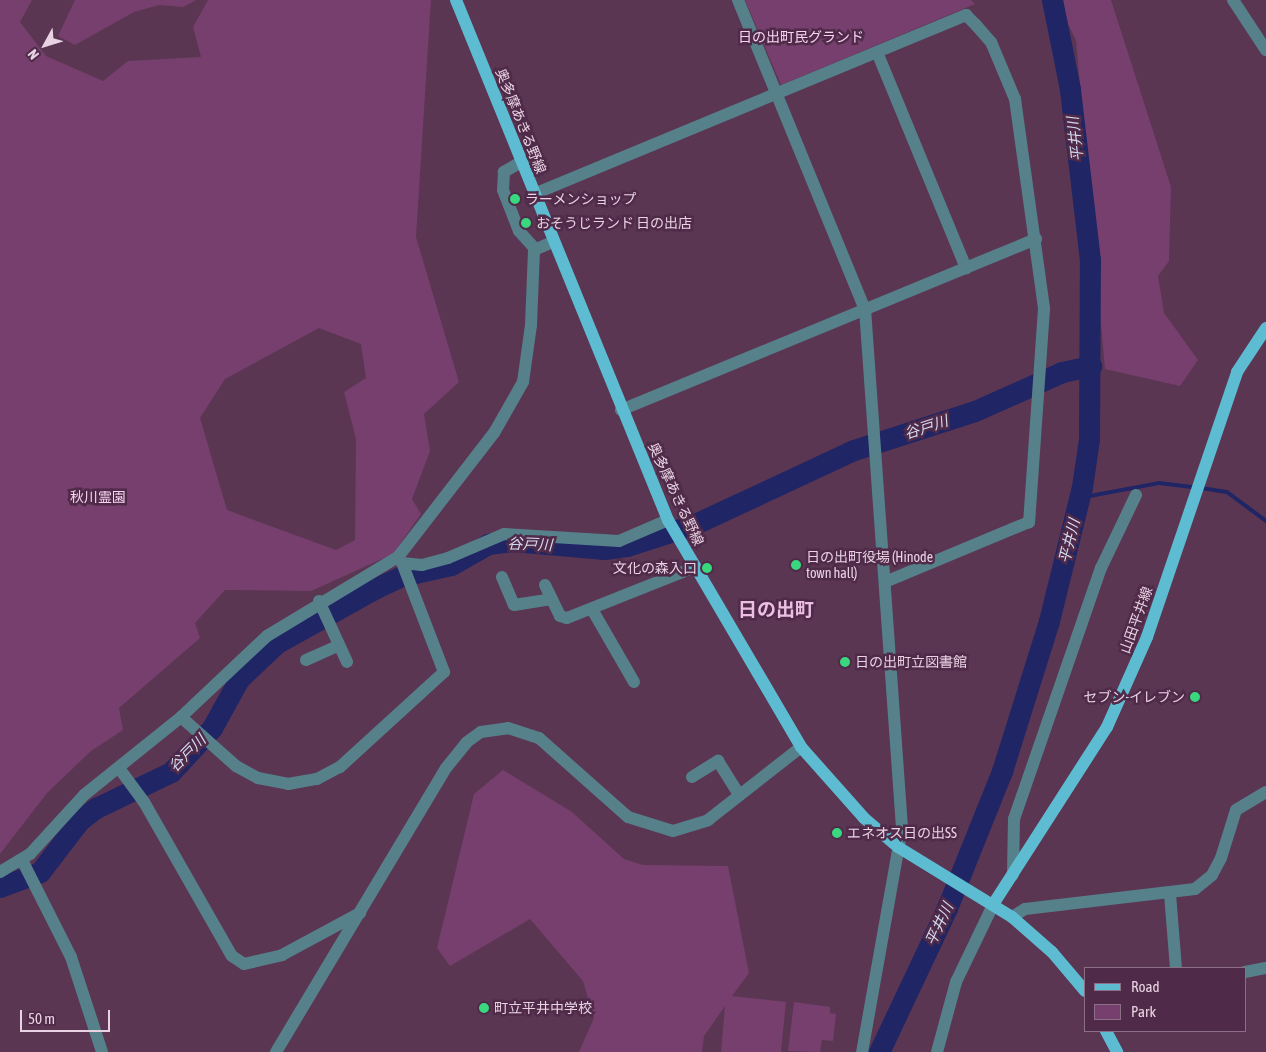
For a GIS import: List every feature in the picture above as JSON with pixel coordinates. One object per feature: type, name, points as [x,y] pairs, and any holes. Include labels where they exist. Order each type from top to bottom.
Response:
[{"type":"main road","name":"奥多摩あきる野線","points":[[456,0],[620,410],[668,520],[800,746],[836,790],[898,847],[989,900],[1012,917],[1052,952],[1084,991]]},
{"type":"main road","name":"山田平井線","points":[[989,900],[1012,875],[1107,727],[1127,685],[1237,372],[1266,328]]},
{"type":"main road","points":[[1110,1033],[1117,1052]]},
{"type":"street","points":[[738,0],[865,309],[902,828],[862,1052]]},
{"type":"street","points":[[1234,0],[1264,44]]},
{"type":"street","points":[[534,194],[966,15],[976,24],[991,42],[1015,99],[1036,239],[1045,329],[1029,522],[885,582]]},
{"type":"street","points":[[877,52],[966,268]]},
{"type":"street","points":[[0,872],[22,860],[48,838],[74,805],[181,717],[267,636],[400,561],[494,434],[523,382],[535,250],[519,231],[503,190],[504,172],[521,162]]},
{"type":"street","points":[[620,410],[1036,239]]},
{"type":"street","points":[[535,250],[553,242]]},
{"type":"street","points":[[1012,875],[1014,819],[1101,568],[1135,498]]},
{"type":"street","points":[[400,561],[448,558],[504,534],[602,543],[620,541],[668,520]]},
{"type":"street","points":[[181,717],[215,748],[258,778],[288,784],[317,779],[340,767],[444,672],[400,561]]},
{"type":"street","points":[[545,585],[560,616],[593,611],[695,567]]},
{"type":"street","points":[[502,577],[514,605],[552,599]]},
{"type":"street","points":[[321,605],[347,662]]},
{"type":"street","points":[[593,611],[634,682]]},
{"type":"street","points":[[306,660],[339,645]]},
{"type":"street","points":[[276,1052],[456,754],[466,742],[495,727],[524,730],[539,738],[628,817],[659,830],[687,830],[739,795],[800,746]]},
{"type":"street","points":[[692,777],[718,761],[739,795]]},
{"type":"street","points":[[119,768],[144,802],[232,956],[244,964],[282,955],[362,911]]},
{"type":"street","points":[[1012,917],[1034,908],[1144,892],[1170,894],[1195,889],[1212,875],[1221,858],[1231,817],[1249,799],[1266,792]]},
{"type":"street","points":[[22,860],[71,957],[102,1052]]},
{"type":"street","points":[[1170,894],[1176,967]]},
{"type":"street","points":[[937,1052],[956,982],[989,900]]},
{"type":"street","points":[[1246,972],[1266,968]]},
{"type":"green space","name":"秋川霊園","points":[[0,0],[32,0],[20,22],[46,56],[103,81],[128,61],[201,57],[193,27],[208,0],[431,0],[416,237],[459,382],[424,414],[430,451],[412,499],[421,514],[393,554],[311,591],[225,590],[195,623],[200,638],[119,708],[123,730],[91,751],[47,793],[0,854]],"holes":[[[319,328],[361,344],[366,378],[344,392],[356,439],[355,540],[336,550],[227,510],[200,418],[225,379]]]},
{"type":"green space","points":[[75,0],[196,0],[183,7],[159,5],[134,12],[75,45],[58,36]]},
{"type":"green space","name":"日の出町民グランド","points":[[745,0],[971,0],[975,4],[781,85]]},
{"type":"green space","points":[[1056,0],[1111,0],[1171,187],[1169,261],[1158,276],[1164,313],[1198,360],[1180,386],[1105,369],[1076,40]]},
{"type":"green space","points":[[503,770],[572,812],[624,859],[643,865],[728,866],[749,973],[732,996],[786,1002],[781,1052],[721,1052],[725,1006],[704,1036],[702,1052],[579,1052],[594,1018],[583,981],[530,919],[450,966],[437,948],[474,794]]},
{"type":"green space","points":[[794,1002],[830,1007],[830,1013],[836,1014],[833,1041],[822,1040],[820,1052],[788,1051]]},
{"type":"waterway","name":"平井川","points":[[879,1052],[947,908],[1002,771],[1049,621],[1082,487],[1089,439],[1090,260],[1070,89],[1052,0]]},
{"type":"waterway","name":"谷戸川","points":[[0,887],[40,872],[80,820],[96,808],[171,772],[212,728],[239,679],[277,643],[376,588],[402,576],[451,565],[488,544],[513,541],[605,549],[627,546],[695,524],[854,450],[975,411],[1062,372],[1091,366]]},
{"type":"waterway","points":[[1079,498],[1159,483],[1194,487]]},
{"type":"waterway","points":[[1201,488],[1227,492],[1266,521]]},
{"type":"place","name":"ラーメンショップ","points":[[515,199]]},
{"type":"place","name":"おそうじランド 日の出店","points":[[526,223]]},
{"type":"place","name":"日の出町役場 (Hinode town hall)","points":[[796,565]]},
{"type":"place","name":"文化の森入口","points":[[707,568]]},
{"type":"place","name":"日の出町立図書館","points":[[845,662]]},
{"type":"place","name":"セブン-イレブン","points":[[1195,697]]},
{"type":"place","name":"エネオス日の出SS","points":[[837,833]]},
{"type":"place","name":"町立平井中学校","points":[[484,1008]]},
{"type":"district","name":"日の出町","points":[[776,610]]}]
